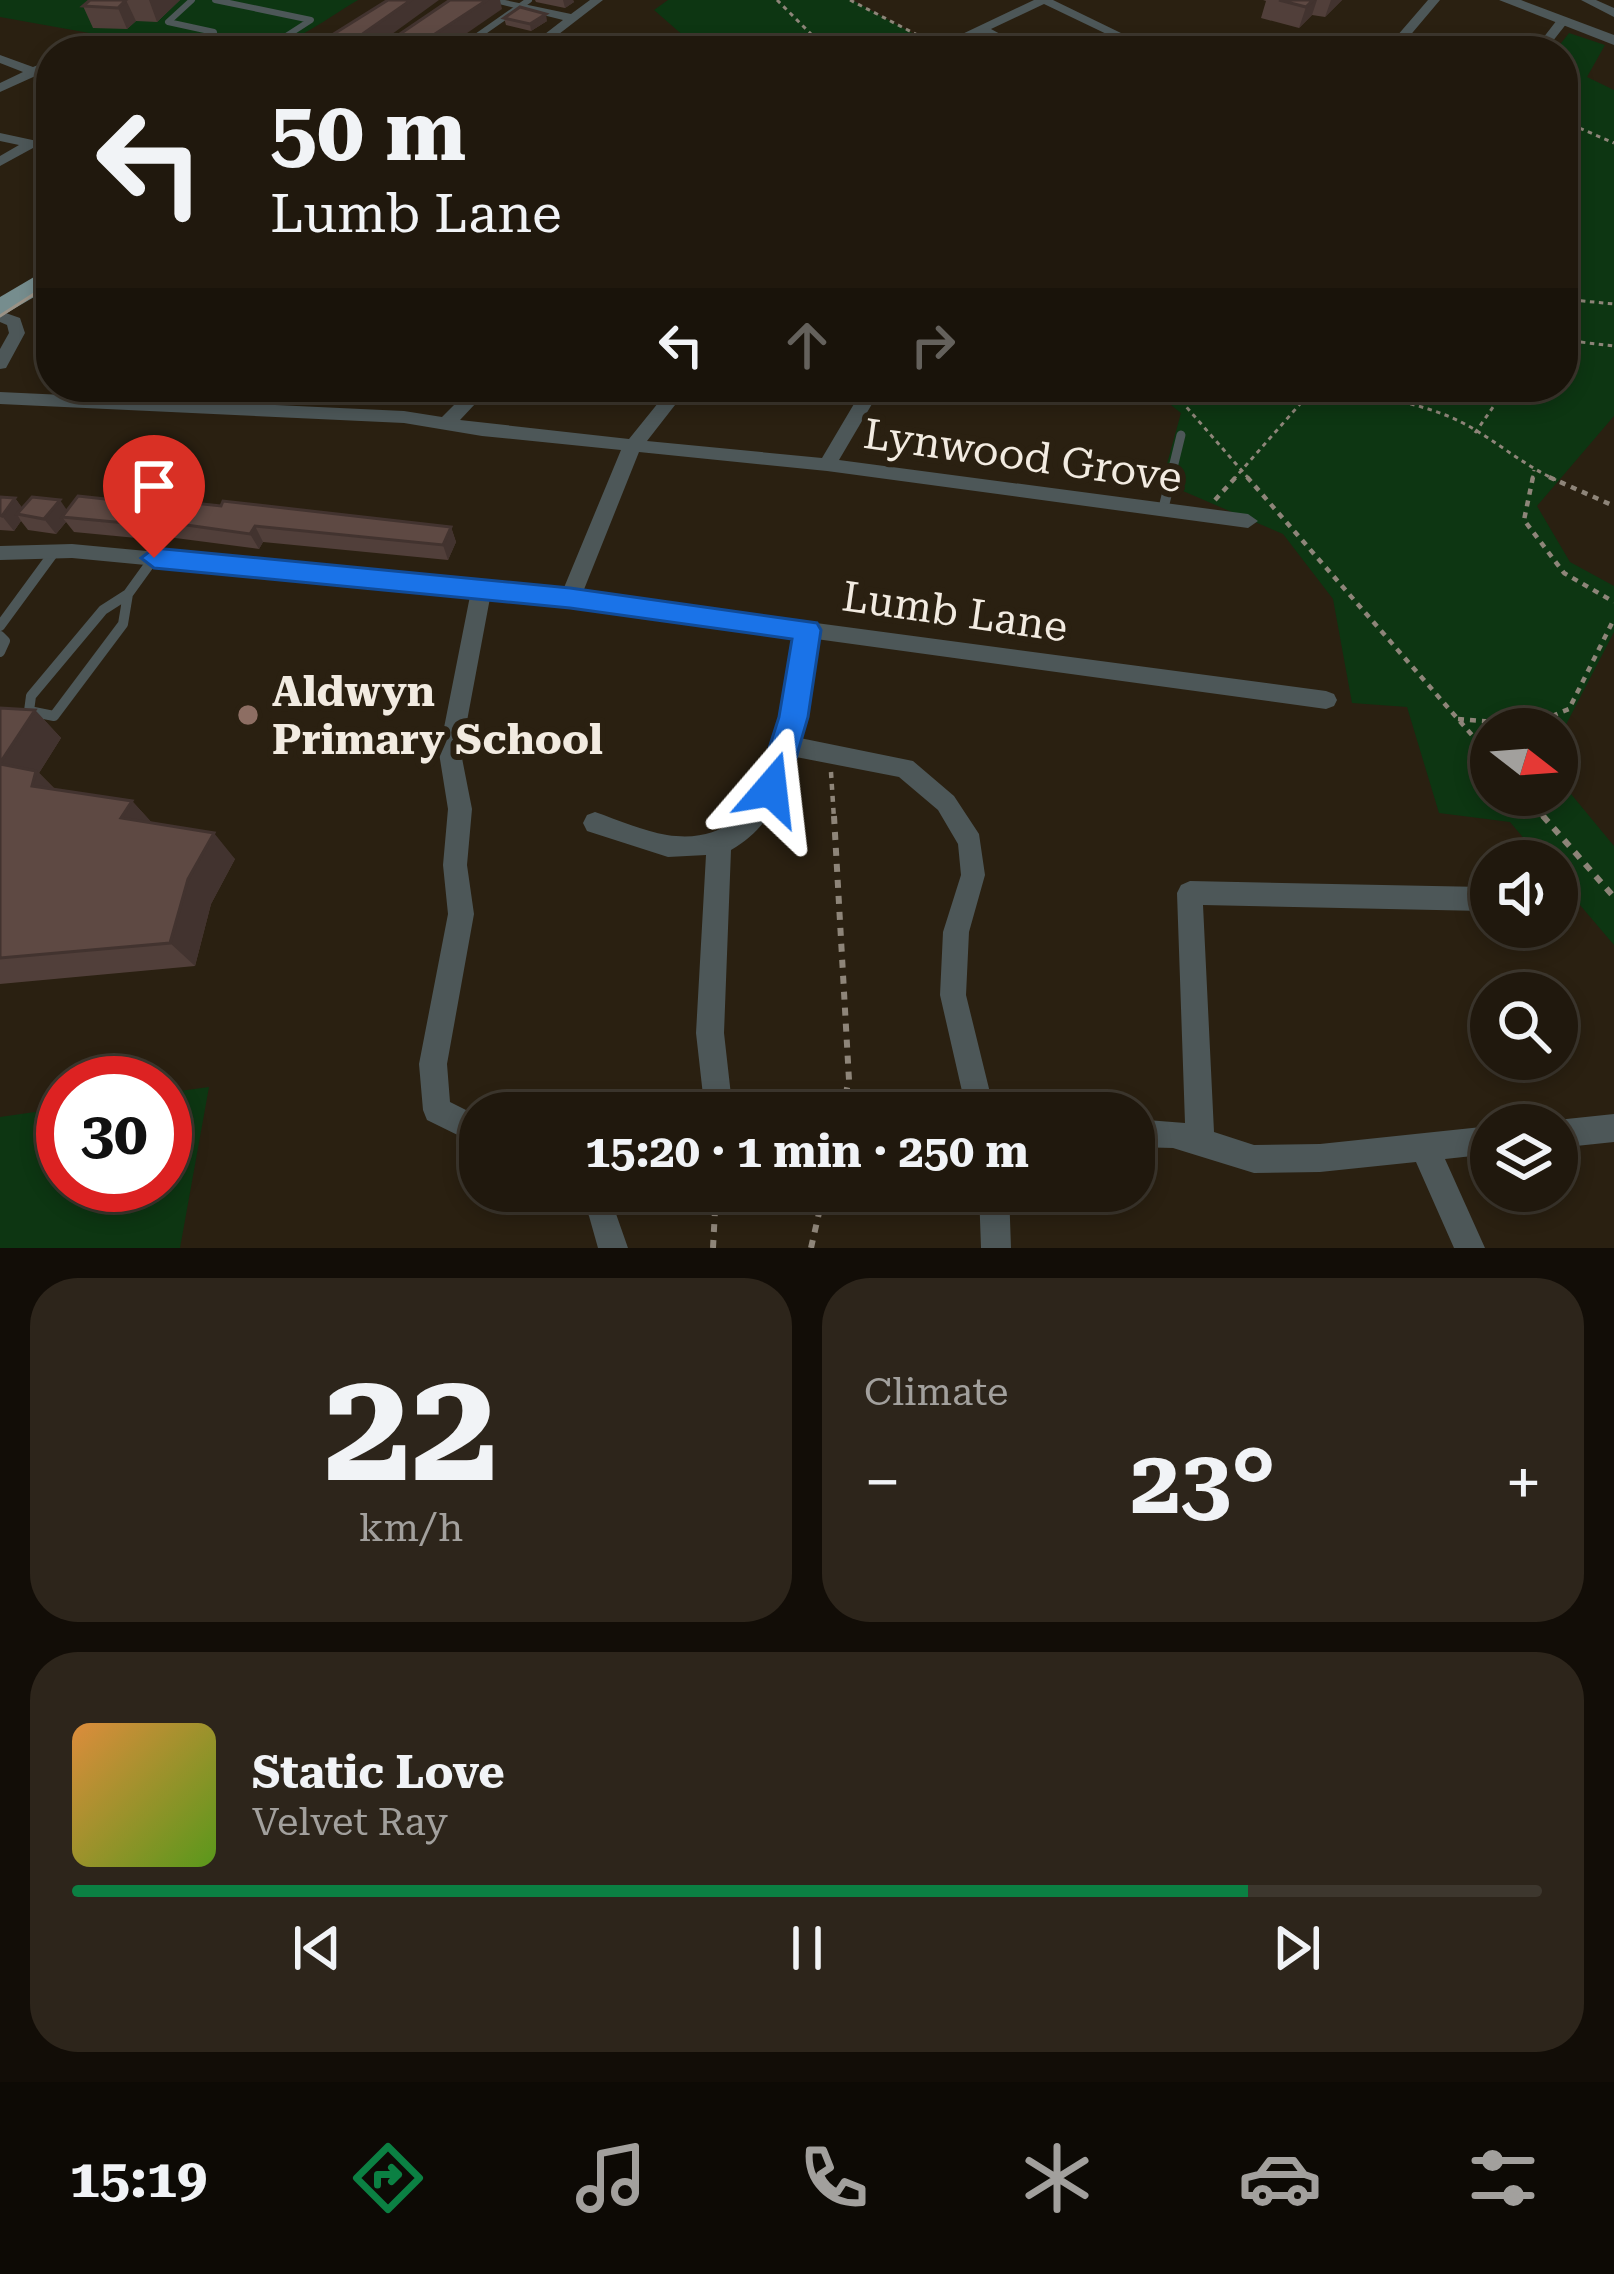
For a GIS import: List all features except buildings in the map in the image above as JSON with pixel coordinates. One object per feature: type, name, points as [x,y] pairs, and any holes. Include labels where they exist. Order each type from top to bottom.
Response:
[{"type":"main road","points":[[0,312],[36,286]]},
{"type":"street","points":[[489,0],[524,3],[573,17]]},
{"type":"street","points":[[548,36],[597,0]]},
{"type":"street","points":[[967,36],[1044,0],[1120,36]]},
{"type":"street","points":[[1403,36],[1434,0]]},
{"type":"street","points":[[1587,0],[1614,13]]},
{"type":"street","points":[[1520,2],[1561,23],[1614,40]]},
{"type":"street","points":[[1551,36],[1561,23]]},
{"type":"street","points":[[983,29],[996,36]]},
{"type":"street","points":[[0,58],[31,71]]},
{"type":"street","points":[[0,88],[36,69]]},
{"type":"street","points":[[0,136],[36,145]]},
{"type":"street","points":[[0,162],[31,144]]},
{"type":"street","points":[[0,312],[14,322],[16,333],[0,364]]},
{"type":"street","name":"Lynwood Grove","points":[[0,398],[36,400]]},
{"type":"street","name":"Lynwood Grove","points":[[85,402],[404,417],[632,447],[827,465],[1248,521]]},
{"type":"street","points":[[447,424],[468,402]]},
{"type":"street","points":[[570,598],[632,447],[668,402]]},
{"type":"street","points":[[827,465],[864,402]]},
{"type":"street","name":"Lumb Lane","points":[[0,553],[55,551],[154,558],[570,598],[1326,700]]},
{"type":"street","points":[[459,1121],[437,1110],[433,1064],[461,914],[455,866],[460,809],[450,753],[481,590]]},
{"type":"street","points":[[595,823],[668,846],[719,844],[749,826],[771,789],[785,745],[807,630]]},
{"type":"street","points":[[785,745],[905,768],[946,803],[970,842],[973,874],[956,932],[953,995],[976,1092]]},
{"type":"street","points":[[717,1092],[710,1033],[719,844]]},
{"type":"street","points":[[1199,1142],[1190,893],[1470,899]]},
{"type":"street","points":[[1578,1132],[1614,1128]]},
{"type":"street","points":[[1155,1134],[1173,1134],[1254,1159],[1320,1158],[1470,1142]]},
{"type":"street","points":[[1424,1147],[1470,1248]]},
{"type":"street","points":[[599,1212],[613,1248]]},
{"type":"street","points":[[995,1212],[996,1248]]},
{"type":"lane","points":[[192,0],[167,22],[214,32],[214,36]]},
{"type":"lane","points":[[215,0],[311,20],[286,36]]},
{"type":"lane","points":[[477,36],[524,3]]},
{"type":"lane","points":[[1163,510],[1181,435]]},
{"type":"lane","points":[[0,626],[55,551]]},
{"type":"lane","points":[[128,594],[123,624],[54,716],[29,711],[31,696],[103,610],[128,594],[154,558]]},
{"type":"lane","points":[[0,636],[4,641],[0,652]]},
{"type":"path","points":[[777,0],[814,36]]},
{"type":"path","points":[[791,12],[793,0]]},
{"type":"path","points":[[850,0],[923,36]]},
{"type":"path","points":[[1578,128],[1614,143]]},
{"type":"path","points":[[1578,300],[1614,304]]},
{"type":"path","points":[[1578,342],[1614,346]]},
{"type":"path","points":[[1182,402],[1470,733]]},
{"type":"path","points":[[1202,515],[1302,402]]},
{"type":"path","points":[[1399,402],[1475,433],[1534,470],[1614,506]]},
{"type":"path","points":[[1475,433],[1497,402]]},
{"type":"path","points":[[1534,470],[1524,520],[1564,573],[1614,602]]},
{"type":"path","points":[[1458,719],[1504,726],[1557,719],[1569,710],[1614,619]]},
{"type":"path","points":[[830,755],[846,1092]]},
{"type":"path","points":[[1543,816],[1614,897]]},
{"type":"path","points":[[713,1248],[715,1212]]},
{"type":"path","points":[[811,1248],[819,1212]]},
{"type":"green space","points":[[0,0],[358,0],[300,36],[106,36],[0,17]]},
{"type":"green space","points":[[668,0],[852,0],[918,36],[684,36],[654,10]]},
{"type":"green space","points":[[1578,36],[1605,45],[1587,77],[1614,90],[1614,416],[1537,506],[1570,562],[1614,586],[1614,632],[1575,708],[1470,708],[1470,816],[1578,816],[1578,802],[1614,846],[1614,945],[1578,903],[1578,840],[1525,840],[1510,822],[1439,813],[1407,707],[1352,703],[1333,599],[1283,534],[1162,482],[1181,413],[1167,402],[1578,402]]},
{"type":"green space","points":[[209,1087],[192,1181],[192,1089]]},
{"type":"green space","points":[[36,1112],[36,1212],[186,1212],[180,1248],[0,1248],[0,1117]]},
{"type":"tram line","points":[[0,316],[36,293]]},
{"type":"place","name":"Aldwyn Primary School","points":[[248,715]]},
{"type":"route","points":[[154,558],[570,598],[807,630],[793,717],[771,789]]}]
